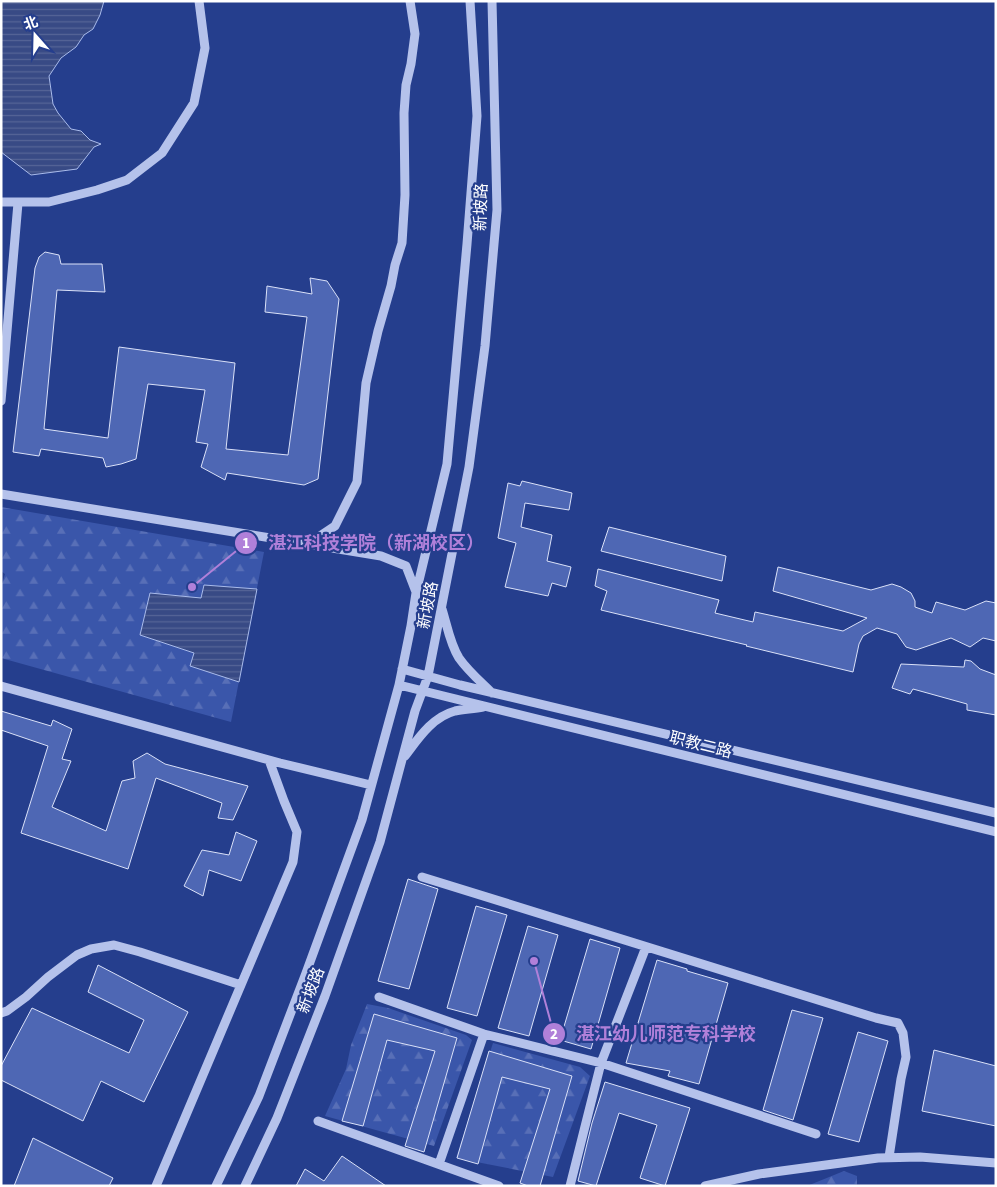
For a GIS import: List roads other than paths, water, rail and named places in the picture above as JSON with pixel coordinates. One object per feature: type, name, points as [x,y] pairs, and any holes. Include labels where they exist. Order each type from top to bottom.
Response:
[{"type":"street","points":[[1,202],[49,202],[97,190],[127,180],[162,153],[194,103],[206,48],[198,1]]},
{"type":"street","points":[[308,544],[335,526],[357,482],[366,383],[402,243],[405,195],[404,112],[406,85],[415,34],[410,1]]},
{"type":"street","name":"新坡路","points":[[216,1186],[258,1096],[362,820],[399,685],[416,593],[447,464],[477,116],[470,1]]},
{"type":"street","name":"新坡路","points":[[245,1186],[277,1118],[325,996],[380,842],[415,711],[428,676],[469,467],[484,346],[497,210],[492,1]]},
{"type":"street","points":[[1,401],[18,203]]},
{"type":"street","points":[[1,494],[381,556],[406,566],[416,593]]},
{"type":"street","points":[[441,608],[453,646],[459,657],[466,668],[492,693]]},
{"type":"street","name":"职教二路","points":[[402,670],[996,813]]},
{"type":"street","name":"职教二路","points":[[399,685],[996,832]]},
{"type":"street","points":[[1,686],[269,760],[371,785]]},
{"type":"street","points":[[403,758],[428,726],[440,718],[453,712],[488,707]]},
{"type":"street","points":[[156,1186],[293,862],[297,832],[269,760]]},
{"type":"street","points":[[422,877],[876,1018],[898,1023],[903,1033],[906,1057],[889,1158]]},
{"type":"street","points":[[1,1013],[8,1011],[77,955],[91,949],[114,946],[140,952],[241,985]]},
{"type":"street","points":[[570,1186],[601,1063],[646,947]]},
{"type":"street","points":[[379,997],[484,1034],[601,1063],[816,1134]]},
{"type":"street","points":[[439,1164],[484,1034]]},
{"type":"street","points":[[318,1121],[499,1186]]},
{"type":"street","points":[[705,1186],[759,1174],[878,1158],[920,1157],[996,1163]]},
{"type":"place","name":"湛江科技学院（新湖校区）","points":[[192,587]]},
{"type":"place","name":"湛江幼儿师范专科学校","points":[[534,961]]}]
